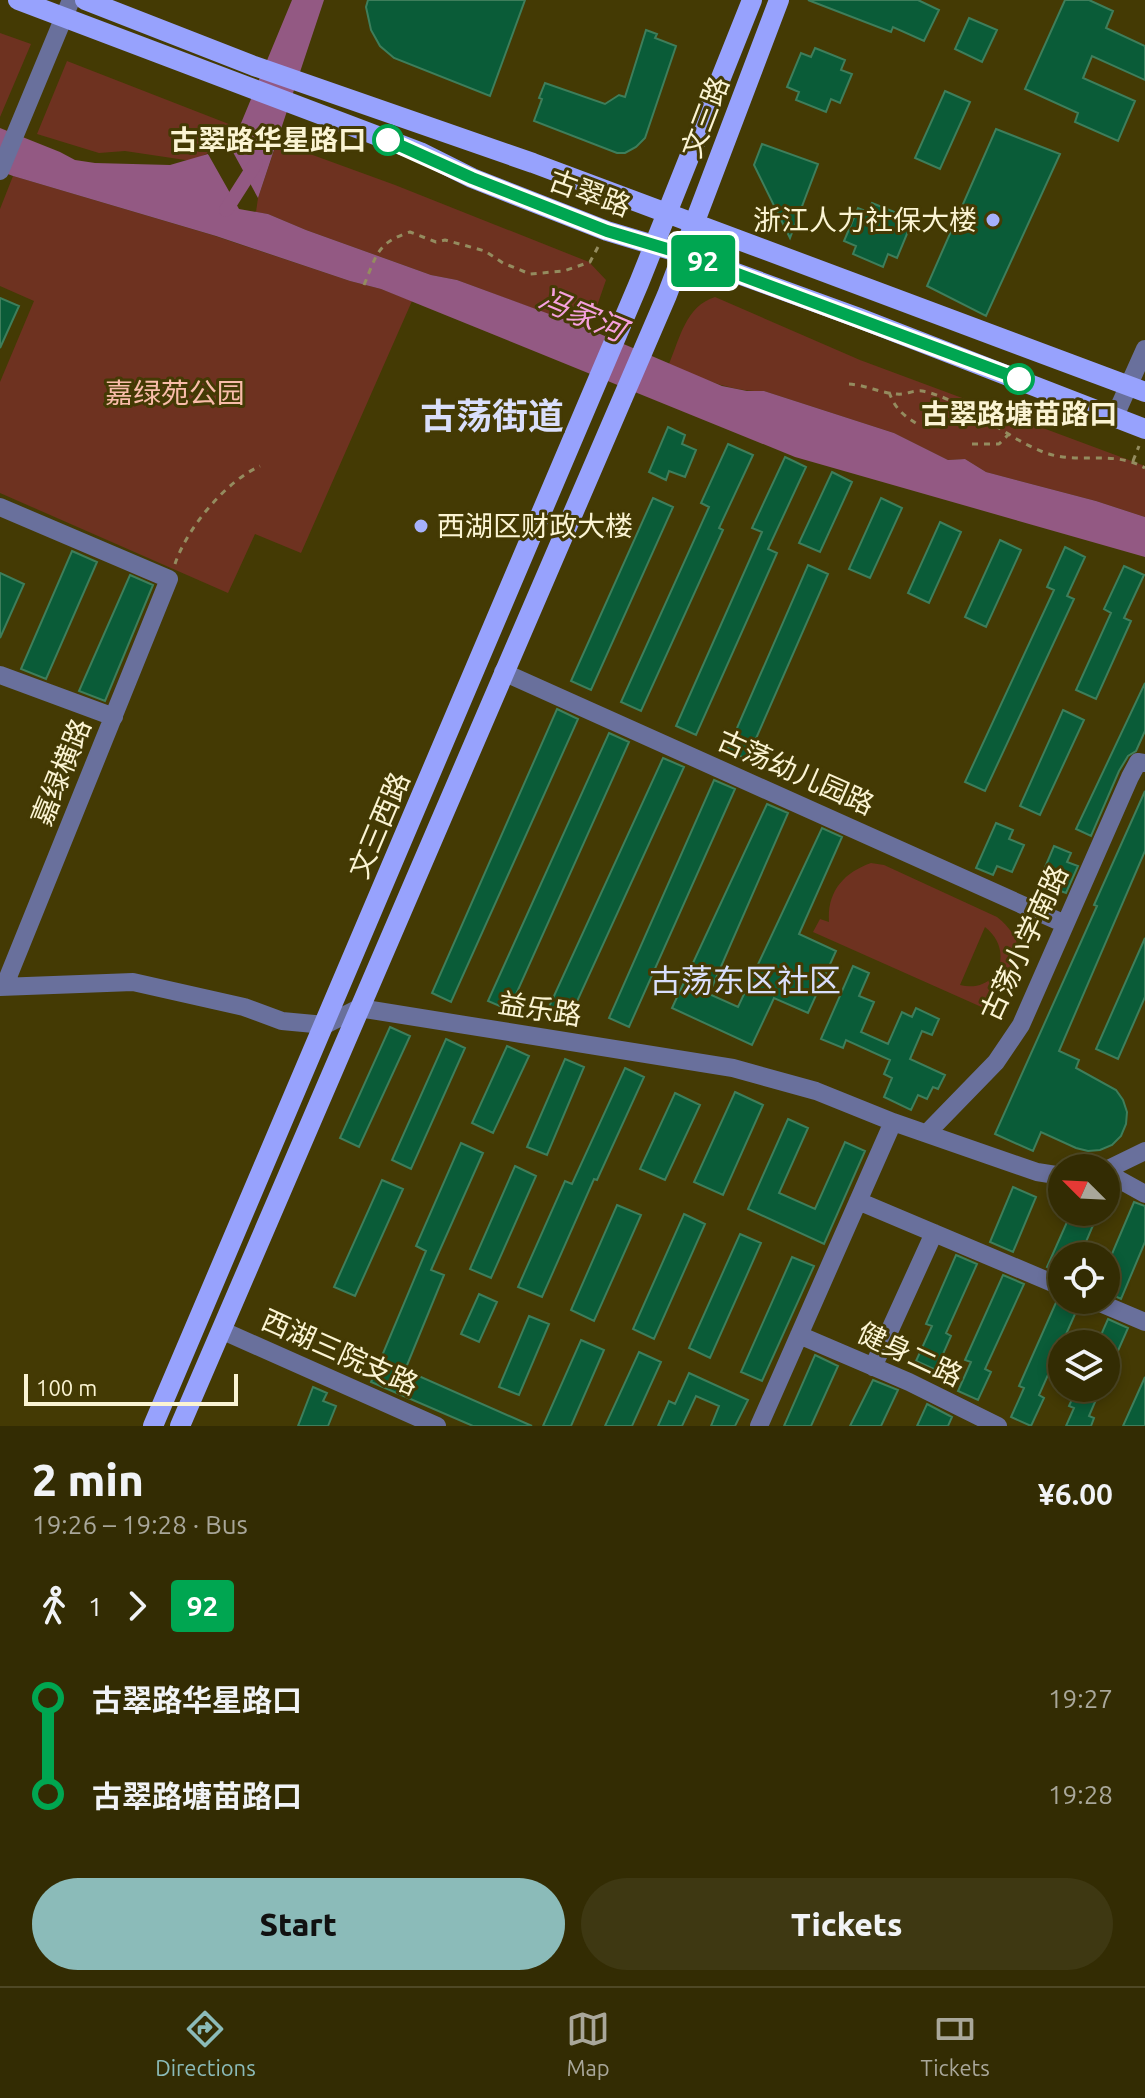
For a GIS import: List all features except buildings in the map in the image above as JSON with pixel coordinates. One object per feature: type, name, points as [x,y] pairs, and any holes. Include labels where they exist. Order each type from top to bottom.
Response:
[{"type":"main road","name":"古翠路","points":[[18,0],[68,9],[249,88],[420,152],[472,178],[607,231],[684,254],[1145,429]]},
{"type":"main road","name":"古翠路","points":[[85,0],[254,66],[668,213],[1137,389]]},
{"type":"main road","name":"文三路","points":[[653,244],[752,0]]},
{"type":"main road","name":"文三路","points":[[684,254],[779,0]]},
{"type":"main road","name":"文三西路","points":[[153,1426],[653,244]]},
{"type":"main road","name":"文三西路","points":[[180,1426],[684,254]]},
{"type":"street","points":[[0,171],[68,9]]},
{"type":"street","points":[[1115,416],[1137,389],[1145,349]]},
{"type":"street","points":[[0,507],[169,579]]},
{"type":"street","name":"嘉绿横路","points":[[2,987],[169,579]]},
{"type":"street","name":"古荡幼儿园路","points":[[503,672],[1065,924]]},
{"type":"street","points":[[0,675],[114,717]]},
{"type":"street","name":"古荡小学南路","points":[[927,1133],[996,1062],[1021,1025],[1065,924],[1138,780],[1138,762],[1145,763]]},
{"type":"street","points":[[2,987],[133,982],[244,1007],[282,1021],[325,1025],[359,1008]]},
{"type":"street","name":"益乐路","points":[[359,1008],[733,1068],[816,1091],[893,1122],[1048,1174]]},
{"type":"street","points":[[759,1426],[893,1122]]},
{"type":"street","points":[[1120,1163],[1145,1151]]},
{"type":"street","points":[[1120,1179],[1145,1194]]},
{"type":"street","points":[[858,1201],[1048,1281]]},
{"type":"street","points":[[873,1367],[934,1233]]},
{"type":"street","points":[[1120,1311],[1145,1322]]},
{"type":"street","name":"西湖三院支路","points":[[221,1330],[437,1426]]},
{"type":"street","name":"健身二路","points":[[799,1335],[998,1426]]},
{"type":"path","points":[[364,285],[377,254],[390,238],[410,232],[436,242],[445,240],[485,251],[503,263],[530,274],[564,271],[590,262],[607,231]]},
{"type":"path","points":[[849,384],[868,385],[898,394],[920,391],[944,399],[1049,454],[1071,458],[1112,457],[1133,461],[1145,468]]},
{"type":"path","points":[[889,392],[893,404],[902,415],[919,425]]},
{"type":"path","points":[[972,444],[999,444],[1008,435]]},
{"type":"path","points":[[169,579],[190,532],[234,482],[260,466]]},
{"type":"green space","points":[[0,33],[31,44],[0,117]]},
{"type":"green space","points":[[67,61],[239,128],[228,143],[192,161],[125,151],[99,153],[37,134]]},
{"type":"green space","points":[[277,142],[589,262],[606,280],[589,329],[457,280],[431,275],[256,212]]},
{"type":"green space","name":"嘉绿苑公园","points":[[13,176],[212,235],[412,301],[301,553],[255,534],[228,593],[0,493],[0,382],[34,301],[0,286],[0,209]]},
{"type":"green space","points":[[715,297],[860,360],[1145,466],[1145,517],[986,472],[965,459],[948,460],[894,433],[764,391],[715,383],[669,364],[691,315],[705,301]]},
{"type":"green space","points":[[871,863],[884,865],[997,917],[1007,927],[1018,947],[1018,957],[1010,977],[991,995],[1001,1000],[995,1013],[813,932],[820,919],[829,922],[831,902],[839,885]],"holes":[[[985,927],[994,936],[1001,958],[993,977],[974,986],[960,985]]]},
{"type":"shaded area","points":[[292,0],[324,0],[258,198],[228,143],[239,128]]},
{"type":"shaded area","points":[[0,128],[75,160],[95,163],[170,165],[208,154],[239,209],[268,214],[431,275],[457,280],[579,325],[722,386],[764,391],[894,433],[948,460],[965,459],[986,472],[1145,517],[1145,557],[795,457],[381,289],[13,176],[0,171]]},
{"type":"waterway","points":[[226,210],[256,163]]},
{"type":"bus line","name":"92","points":[[388,140],[472,178],[607,231],[684,254],[1019,379]]},
{"type":"place","name":"古翠路华星路口","points":[[388,140]]},
{"type":"place","name":"浙江人力社保大楼","points":[[993,220]]},
{"type":"place","name":"古翠路塘苗路口","points":[[1019,379]]},
{"type":"place","name":"西湖区财政大楼","points":[[421,526]]},
{"type":"district","name":"古荡街道","points":[[492,416]]},
{"type":"district","name":"古荡东区社区","points":[[745,981]]},
{"type":"water label","name":"冯家河","points":[[582,315]]}]
